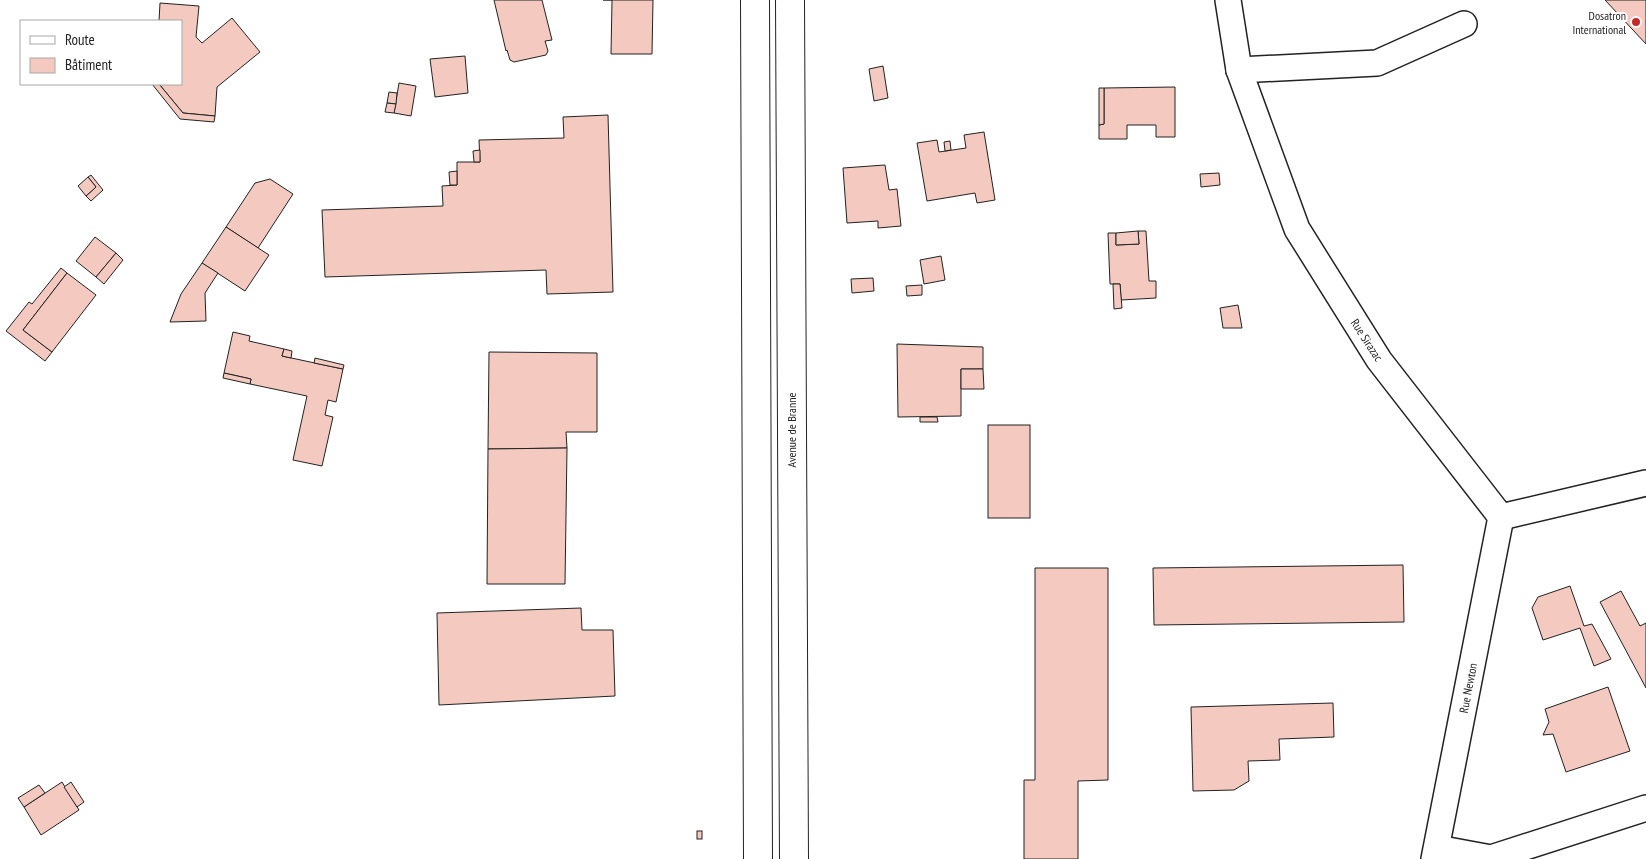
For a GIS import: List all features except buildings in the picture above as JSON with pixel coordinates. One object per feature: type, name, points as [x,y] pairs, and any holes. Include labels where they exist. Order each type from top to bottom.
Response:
[{"type":"main road","points":[[755,0],[758,859]]},
{"type":"main road","name":"Avenue de Branne","points":[[790,0],[794,859]]},
{"type":"street","name":"Rue Sirazac","points":[[1228,0],[1239,70],[1297,229],[1379,360],[1501,517]]},
{"type":"street","points":[[1239,70],[1377,63],[1464,24]]},
{"type":"street","points":[[1501,517],[1646,483]]},
{"type":"street","name":"Rue Newton","points":[[1436,853],[1501,517]]},
{"type":"street","points":[[1436,853],[1492,858],[1646,808]]},
{"type":"place","name":"Dosatron International","points":[[1636,22]]}]
